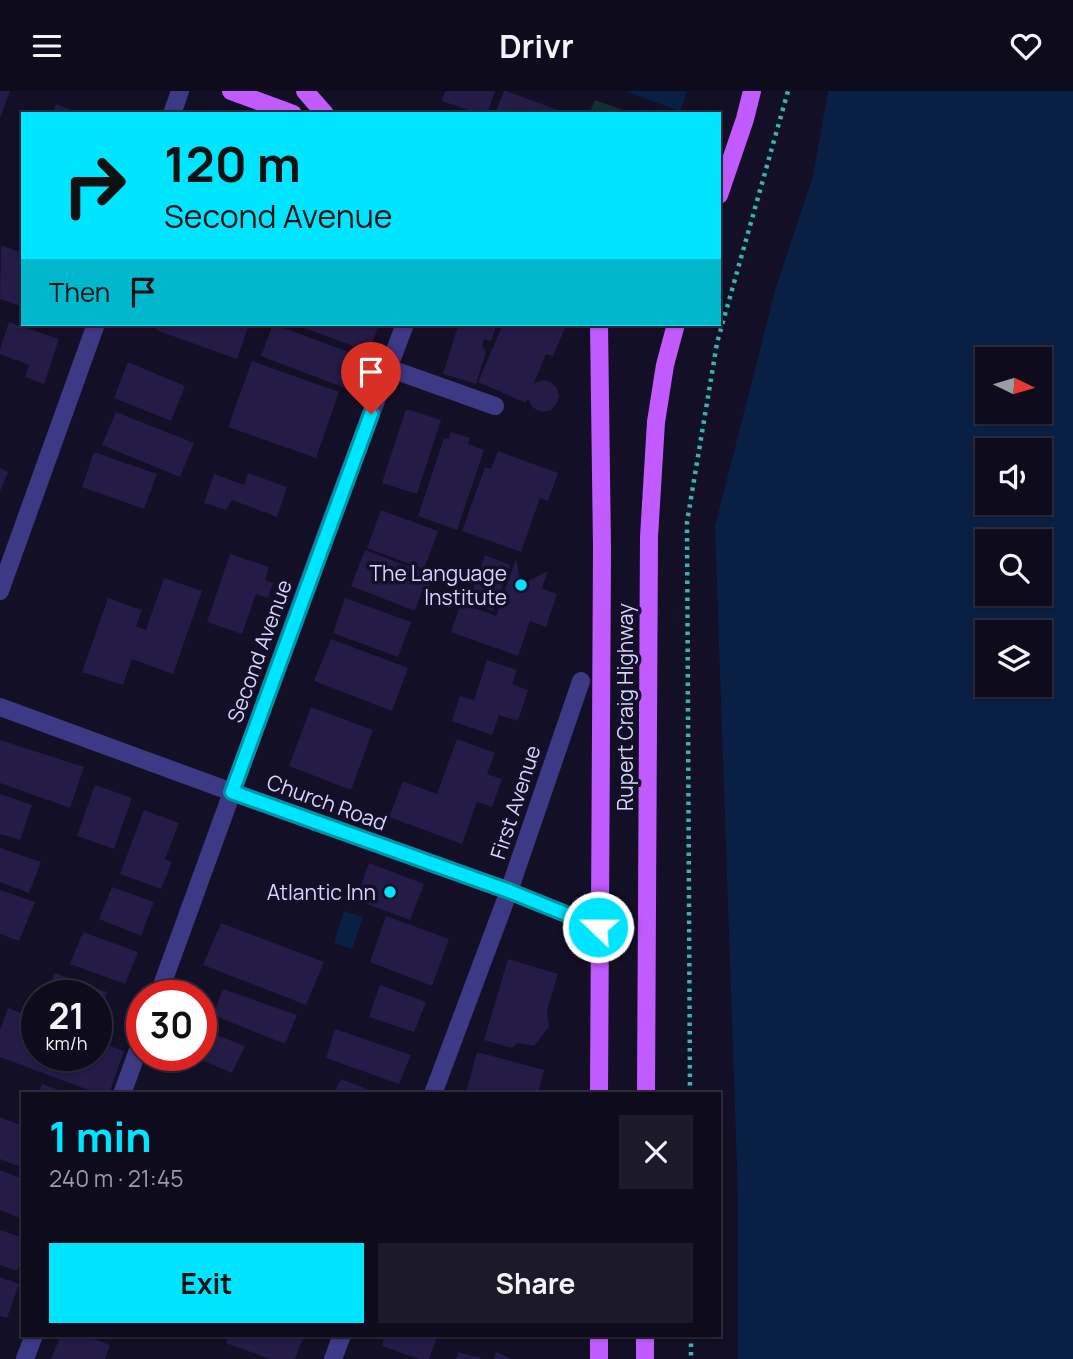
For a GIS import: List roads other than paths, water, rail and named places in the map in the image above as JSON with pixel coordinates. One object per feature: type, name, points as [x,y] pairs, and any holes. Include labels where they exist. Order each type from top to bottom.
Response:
[{"type":"main road","points":[[231,91],[288,112]]},
{"type":"main road","points":[[305,91],[323,112]]},
{"type":"main road","points":[[721,189],[752,91]]},
{"type":"main road","name":"Rupert Craig Highway","points":[[599,326],[602,563],[599,1092]]},
{"type":"main road","name":"Rupert Craig Highway","points":[[646,1092],[649,537],[656,422],[665,365],[675,326]]},
{"type":"main road","points":[[599,1337],[599,1359]]},
{"type":"main road","points":[[645,1337],[645,1359]]},
{"type":"street","points":[[173,112],[180,91]]},
{"type":"street","points":[[0,591],[95,326]]},
{"type":"street","name":"Second Avenue","points":[[164,980],[404,326]]},
{"type":"street","points":[[388,368],[495,406]]},
{"type":"street","name":"First Avenue","points":[[434,1092],[509,891],[581,681]]},
{"type":"street","name":"Church Road","points":[[0,707],[509,891],[598,927]]},
{"type":"street","points":[[123,1092],[130,1071]]},
{"type":"street","points":[[25,1359],[33,1337]]},
{"type":"street","points":[[333,1359],[341,1337]]},
{"type":"water","points":[[624,91],[687,91],[680,111]]},
{"type":"water","points":[[828,91],[1073,91],[1073,1359],[738,1359],[738,1196],[715,526],[776,287],[813,176]]},
{"type":"water","points":[[344,911],[363,917],[352,949],[334,943]]},
{"type":"place","name":"The Language Institute","points":[[521,585]]},
{"type":"place","name":"Atlantic Inn","points":[[390,892]]}]
